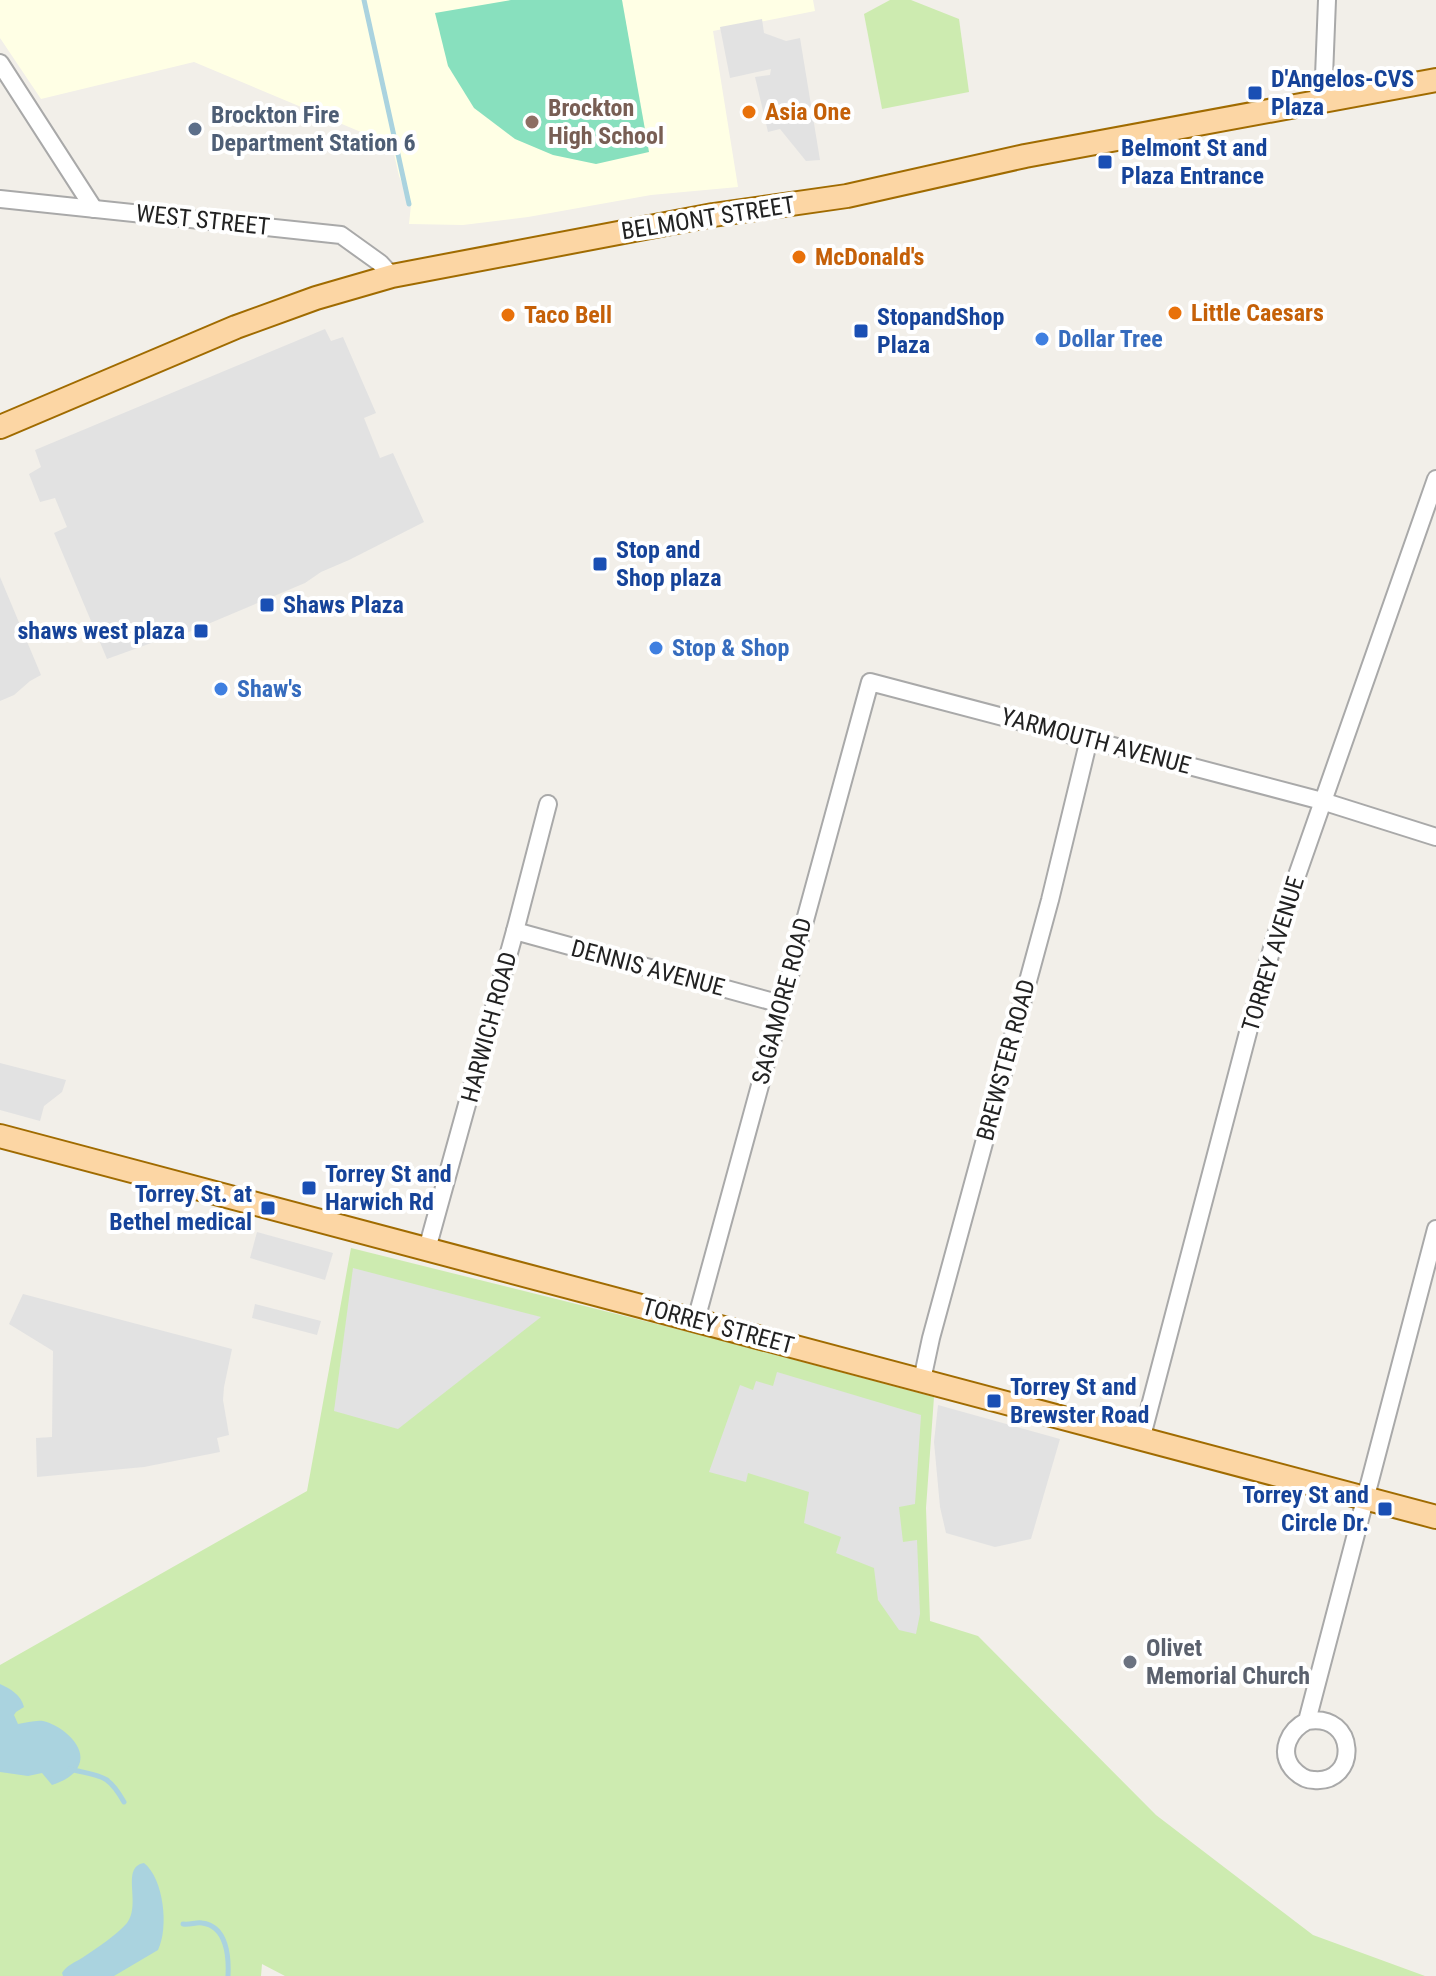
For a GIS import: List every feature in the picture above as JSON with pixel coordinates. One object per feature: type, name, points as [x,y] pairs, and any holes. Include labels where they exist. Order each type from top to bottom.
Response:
[{"type":"main road","name":"BELMONT STREET","points":[[0,427],[249,322],[392,276],[713,215],[847,196],[1025,156],[1436,80]]},
{"type":"main road","name":"TORREY STREET","points":[[0,1136],[1436,1517]]},
{"type":"street","points":[[1323,102],[1327,0]]},
{"type":"street","points":[[0,63],[94,209]]},
{"type":"street","name":"WEST STREET","points":[[0,199],[341,235],[380,263],[392,276]]},
{"type":"street","name":"TORREY AVENUE","points":[[1141,1440],[1275,938],[1436,479]]},
{"type":"street","name":"YARMOUTH AVENUE","points":[[870,682],[1322,801],[1436,837]]},
{"type":"street","name":"SAGAMORE ROAD","points":[[696,1320],[870,682]]},
{"type":"street","name":"BREWSTER ROAD","points":[[922,1380],[1050,900],[1089,739]]},
{"type":"street","name":"HARWICH ROAD","points":[[427,1249],[548,804]]},
{"type":"street","name":"DENNIS AVENUE","points":[[515,931],[781,1004]]},
{"type":"street","points":[[1307,1721],[1436,1229]]},
{"type":"shaded area","name":"Brockton High School","points":[[0,0],[813,0],[815,11],[713,31],[738,187],[651,195],[463,225],[409,224],[411,205],[399,176],[392,145],[194,62],[41,99],[0,38]]},
{"type":"shaded area","points":[[762,19],[764,33],[786,41],[800,38],[820,160],[806,161],[780,129],[768,132],[755,77],[770,75],[771,69],[730,78],[720,27]]},
{"type":"shaded area","points":[[325,329],[331,341],[343,337],[376,413],[364,418],[380,458],[393,453],[424,522],[321,572],[305,583],[189,632],[107,659],[54,533],[67,527],[55,498],[40,502],[29,474],[41,467],[35,450]]},
{"type":"shaded area","points":[[0,577],[41,675],[14,695],[0,701]]},
{"type":"shaded area","points":[[0,1063],[66,1080],[62,1092],[44,1106],[40,1121],[0,1110]]},
{"type":"shaded area","points":[[257,1232],[333,1253],[325,1280],[250,1258]]},
{"type":"shaded area","points":[[353,1268],[541,1317],[398,1429],[334,1411]]},
{"type":"shaded area","points":[[23,1294],[232,1349],[223,1400],[229,1435],[217,1438],[220,1452],[144,1467],[37,1477],[36,1438],[52,1437],[53,1351],[9,1324]]},
{"type":"shaded area","points":[[255,1304],[321,1321],[317,1335],[252,1318]]},
{"type":"shaded area","points":[[777,1372],[921,1415],[915,1504],[899,1507],[903,1542],[917,1540],[920,1614],[916,1634],[899,1630],[878,1600],[874,1568],[836,1553],[841,1537],[804,1523],[809,1492],[748,1473],[746,1482],[709,1472],[740,1385],[753,1390],[756,1381],[773,1386]]},
{"type":"shaded area","points":[[938,1405],[1060,1439],[1031,1539],[995,1547],[946,1533],[940,1507],[934,1442]]},
{"type":"green space","points":[[511,0],[622,0],[649,152],[596,164],[553,155],[515,139],[474,108],[448,66],[435,13]]},
{"type":"green space","points":[[890,0],[911,0],[959,19],[969,92],[882,109],[864,14]]},
{"type":"green space","points":[[351,1248],[934,1397],[926,1508],[930,1621],[978,1636],[1156,1815],[1313,1935],[1425,1976],[285,1976],[262,1964],[261,1976],[0,1976],[0,1665],[307,1491]]},
{"type":"water","points":[[0,1684],[15,1693],[23,1703],[24,1707],[14,1715],[18,1724],[50,1723],[65,1732],[77,1745],[80,1752],[78,1767],[63,1781],[52,1785],[42,1773],[28,1776],[0,1772]]},
{"type":"water","points":[[144,1863],[156,1880],[163,1904],[163,1929],[158,1950],[114,1976],[63,1976],[68,1966],[106,1942],[127,1923],[133,1906],[133,1871]]},
{"type":"waterway","points":[[364,0],[409,204]]},
{"type":"waterway","points":[[70,1769],[107,1780],[124,1802]]},
{"type":"waterway","points":[[183,1924],[202,1923],[217,1930],[227,1952],[228,1976]]},
{"type":"place","name":"D'Angelos-CVS Plaza","points":[[1255,93]]},
{"type":"place","name":"Asia One","points":[[749,112]]},
{"type":"place","name":"Brockton High School","points":[[532,122]]},
{"type":"place","name":"Brockton Fire Department Station 6","points":[[195,129]]},
{"type":"place","name":"Belmont St and Plaza Entrance","points":[[1105,162]]},
{"type":"place","name":"McDonald's","points":[[799,257]]},
{"type":"place","name":"Little Caesars","points":[[1175,313]]},
{"type":"place","name":"Taco Bell","points":[[508,315]]},
{"type":"place","name":"StopandShop Plaza","points":[[861,331]]},
{"type":"place","name":"Dollar Tree","points":[[1042,339]]},
{"type":"place","name":"Stop and Shop plaza","points":[[600,564]]},
{"type":"place","name":"Shaws Plaza","points":[[267,605]]},
{"type":"place","name":"shaws west plaza","points":[[201,631]]},
{"type":"place","name":"Stop & Shop","points":[[656,648]]},
{"type":"place","name":"Shaw's","points":[[221,689]]},
{"type":"place","name":"Torrey St and Harwich Rd","points":[[309,1188]]},
{"type":"place","name":"Torrey St. at Bethel medical","points":[[268,1208]]},
{"type":"place","name":"Torrey St and Brewster Road","points":[[994,1401]]},
{"type":"place","name":"Torrey St and Circle Dr.","points":[[1385,1509]]},
{"type":"place","name":"Olivet Memorial Church","points":[[1130,1662]]}]
